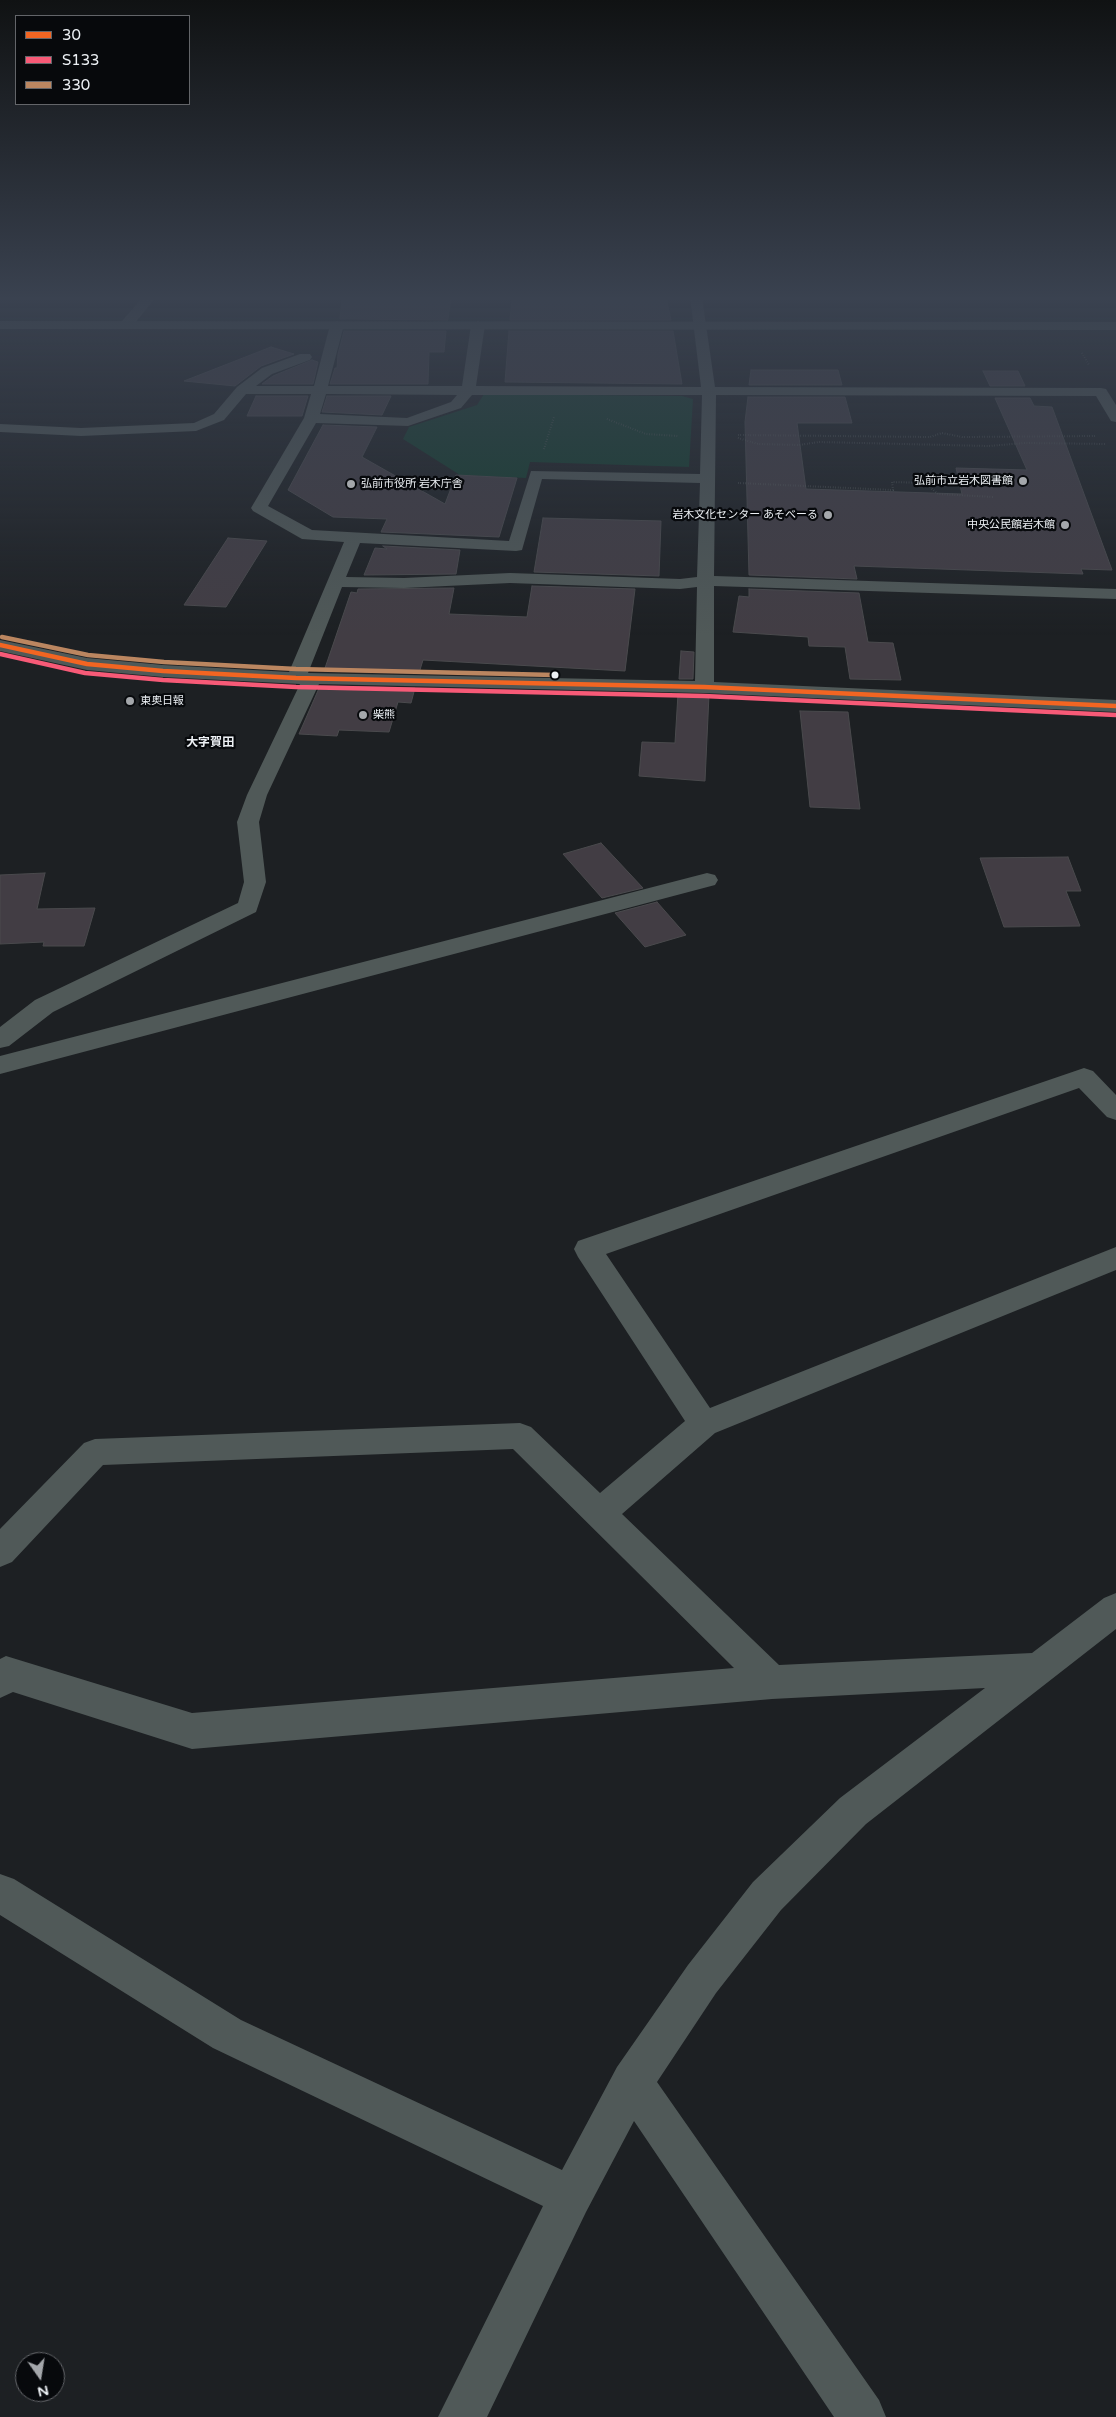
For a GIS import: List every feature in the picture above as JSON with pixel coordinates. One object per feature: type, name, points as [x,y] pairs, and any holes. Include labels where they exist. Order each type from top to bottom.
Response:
[{"type":"street","points":[[0,428],[81,432],[196,427],[219,416],[224,410]]},
{"type":"street","points":[[313,410],[259,508],[308,535],[516,546],[536,474],[707,480]]},
{"type":"street","points":[[310,418],[408,422],[442,410]]},
{"type":"street","points":[[704,687],[709,410]]},
{"type":"street","points":[[0,1040],[44,1006],[248,907],[255,882],[248,822],[304,678],[354,538]]},
{"type":"street","points":[[338,582],[404,584],[510,578],[680,584],[706,581],[1116,594]]},
{"type":"street","points":[[0,645],[87,664],[163,671],[304,678],[704,687],[1116,706]]},
{"type":"street","points":[[0,1064],[707,880]]},
{"type":"street","points":[[704,1424],[588,1249],[1084,1077],[1116,1111]]},
{"type":"street","points":[[600,1513],[704,1424],[1116,1258]]},
{"type":"street","points":[[0,1552],[95,1452],[520,1436],[772,1682]]},
{"type":"street","points":[[462,2417],[571,2197],[632,2082],[702,1979],[767,1896],[853,1811],[1116,1609]]},
{"type":"street","points":[[2,1670],[192,1731],[772,1682],[1036,1669]]},
{"type":"street","points":[[0,1893],[227,2034],[571,2197]]},
{"type":"street","points":[[632,2082],[862,2417]]},
{"type":"path","points":[[536,474],[554,416]]},
{"type":"path","points":[[603,418],[646,434],[679,436]]},
{"type":"path","points":[[1097,436],[962,438],[942,433],[930,437],[736,436],[758,444],[799,445],[819,442],[988,446],[1107,444]]},
{"type":"path","points":[[707,480],[893,490],[892,482],[925,483],[938,494],[994,496]]},
{"type":"green space","points":[[462,410],[692,410],[689,467],[530,462],[526,478],[460,475],[403,439],[409,427]]},
{"type":"building","points":[[250,410],[304,410],[302,416],[247,416]]},
{"type":"building","points":[[323,410],[384,410],[382,415],[322,412]]},
{"type":"building","points":[[746,410],[848,410],[852,423],[797,423],[806,489],[962,494],[956,468],[1027,470],[1000,410],[1053,410],[1112,570],[1081,569],[1083,574],[854,566],[857,579],[749,575],[745,422]]},
{"type":"building","name":"弘前市役所 岩木庁舎","points":[[323,425],[377,427],[362,457],[445,504],[456,475],[517,478],[499,537],[381,532],[387,519],[333,517],[288,490]]},
{"type":"building","points":[[543,518],[661,521],[659,576],[534,572]]},
{"type":"building","points":[[228,538],[267,541],[226,607],[184,605]]},
{"type":"building","points":[[383,546],[460,550],[456,574],[364,575],[375,548],[387,549]]},
{"type":"building","points":[[532,586],[635,589],[625,671],[423,660],[419,673],[324,671],[351,592],[357,593],[358,589],[454,588],[449,614],[527,617]]},
{"type":"building","points":[[749,589],[859,593],[868,642],[893,643],[901,680],[850,679],[845,647],[809,646],[808,637],[733,632],[739,596],[749,597]]},
{"type":"building","points":[[681,651],[694,652],[693,679],[679,679]]},
{"type":"building","points":[[320,686],[415,688],[411,703],[398,702],[389,732],[339,730],[337,736],[299,734]]},
{"type":"building","points":[[678,694],[709,695],[705,781],[639,776],[642,742],[675,743]]},
{"type":"building","points":[[800,711],[848,712],[860,809],[810,807]]},
{"type":"building","points":[[601,843],[643,888],[602,898],[563,854]]},
{"type":"building","points":[[1068,857],[1081,891],[1066,891],[1080,926],[1004,927],[980,858]]},
{"type":"building","points":[[45,873],[37,909],[95,908],[84,946],[43,946],[44,942],[0,944],[0,875]]},
{"type":"building","points":[[657,902],[686,935],[645,947],[615,913]]},
{"type":"transit line","name":"330","points":[[2,637],[88,655],[164,662],[296,669],[555,675]]},
{"type":"transit line","name":"30","points":[[0,645],[87,664],[163,671],[296,678],[704,687],[1116,706]]},
{"type":"transit line","name":"S133","points":[[0,654],[85,673],[163,680],[296,687],[704,696],[1116,715]]},
{"type":"place","name":"弘前市立岩木図書館","points":[[1023,481]]},
{"type":"place","name":"弘前市役所 岩木庁舎","points":[[351,484]]},
{"type":"place","name":"岩木文化センター あそべーる","points":[[828,515]]},
{"type":"place","name":"中央公民館岩木館","points":[[1065,525]]},
{"type":"place","name":"東奥日報","points":[[130,701]]},
{"type":"place","name":"柴熊","points":[[363,715]]},
{"type":"district","name":"大字賀田","points":[[210,743]]}]
